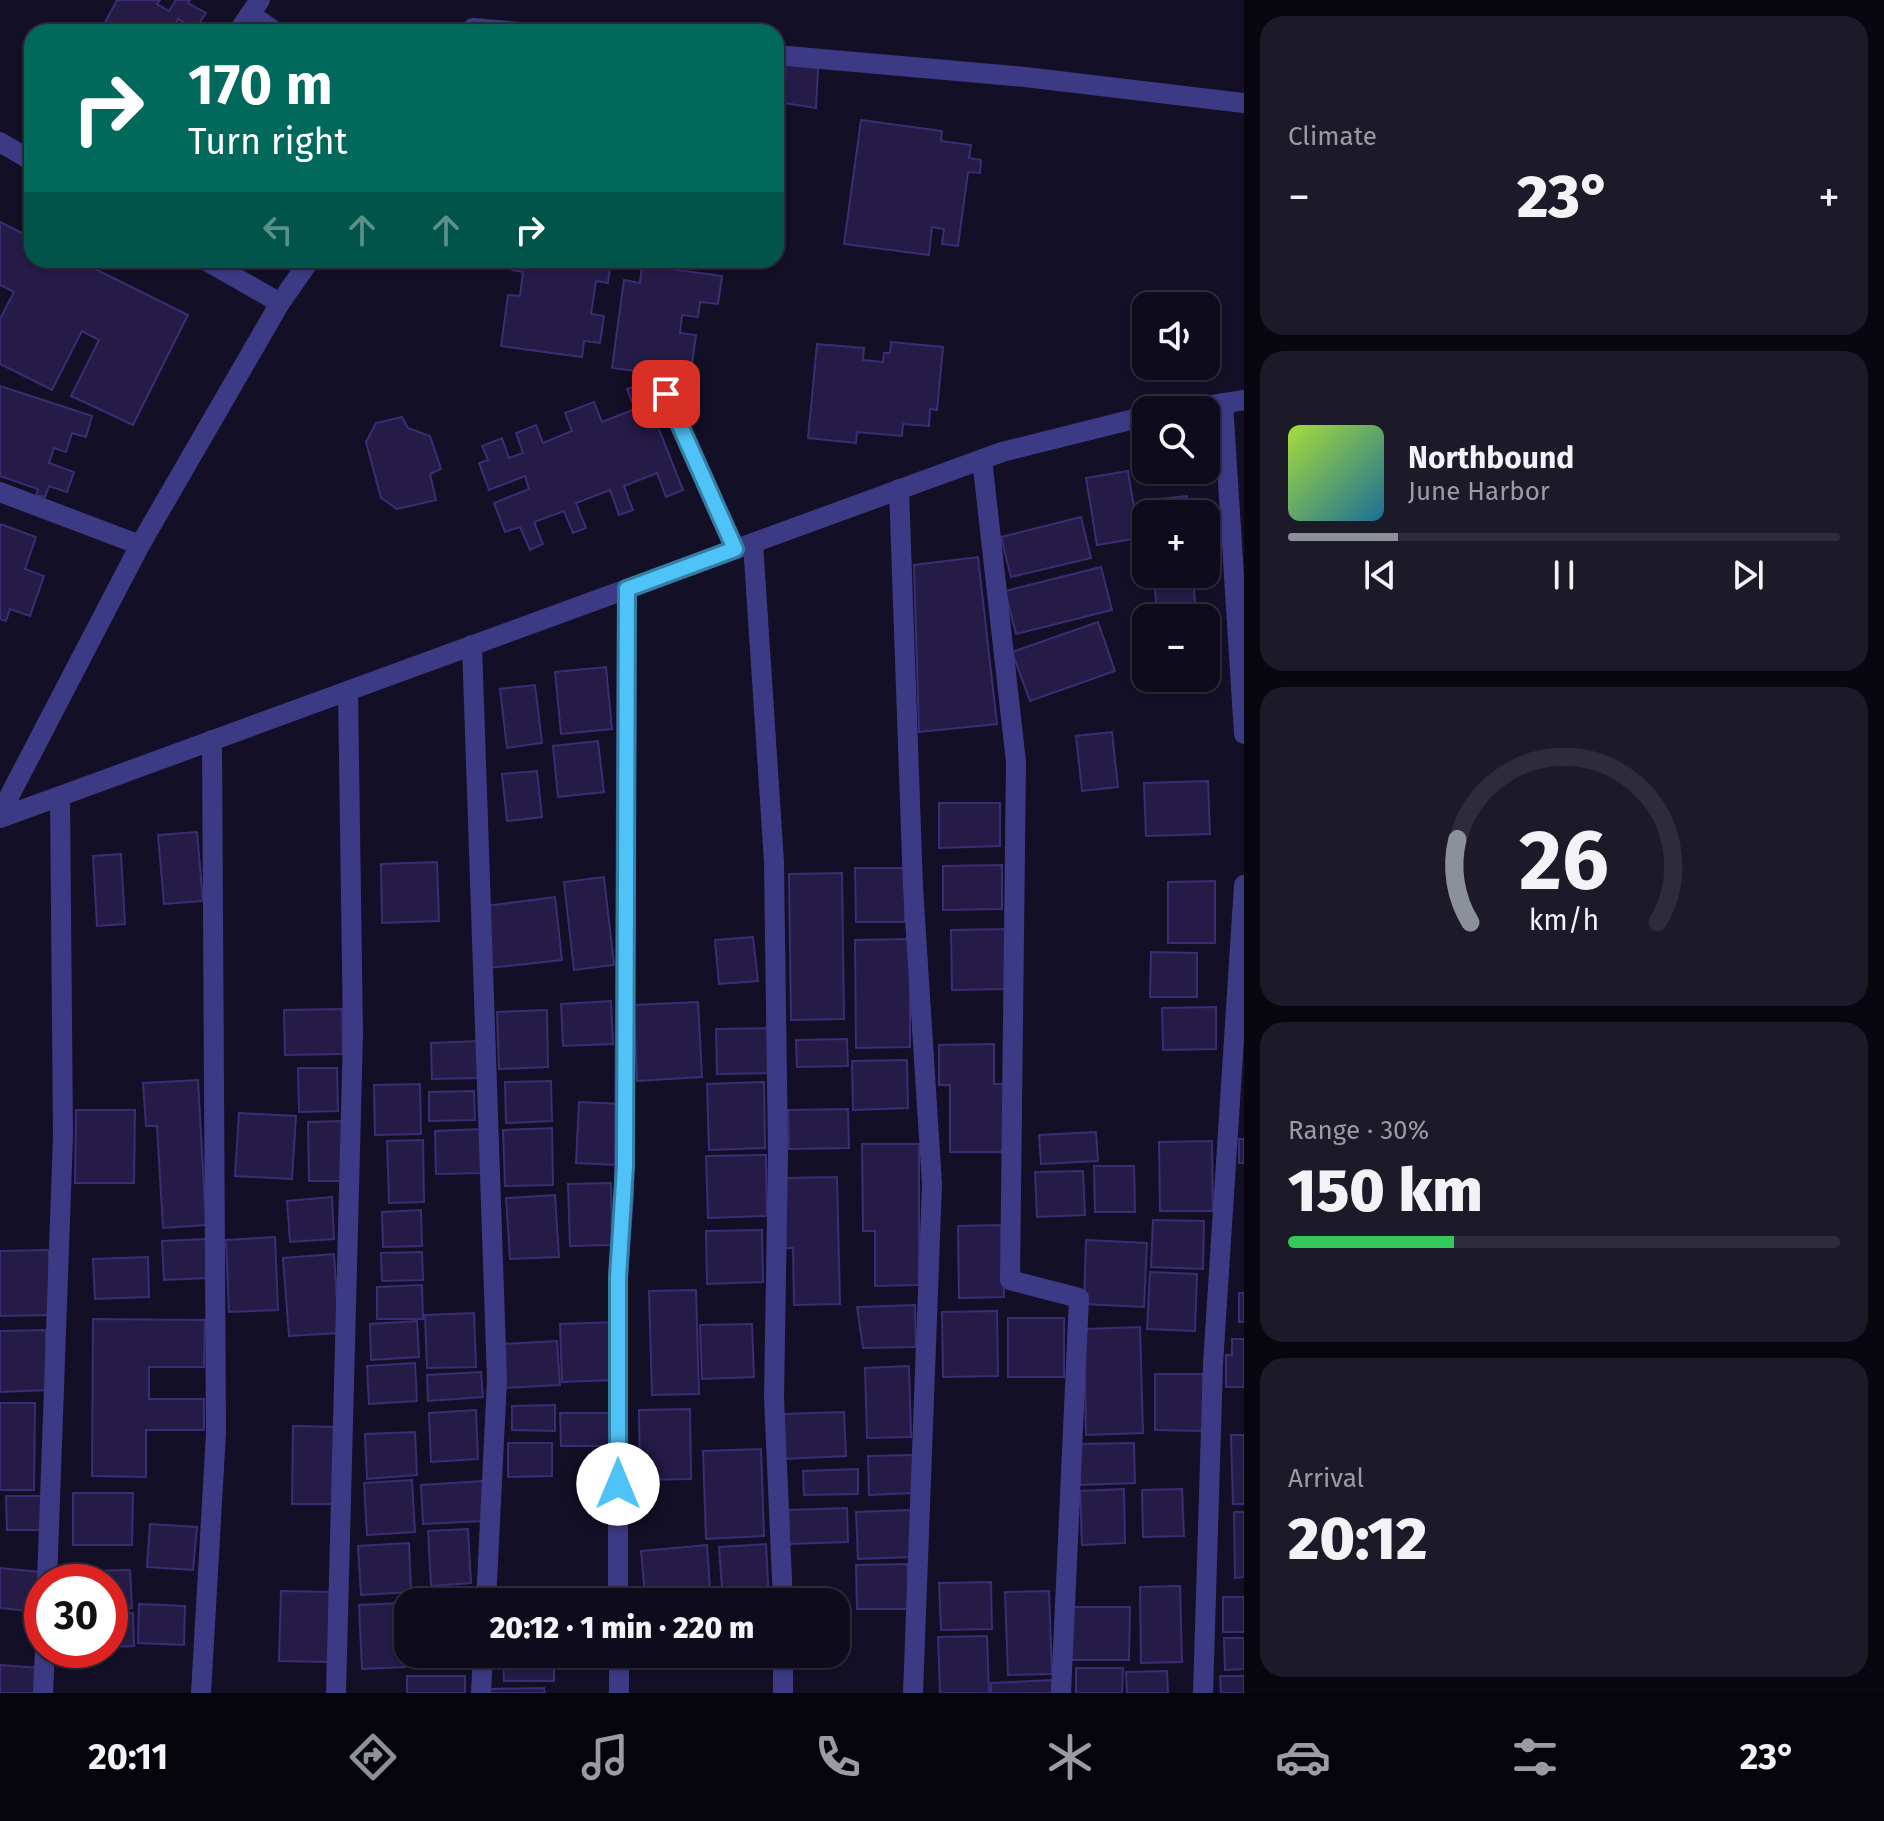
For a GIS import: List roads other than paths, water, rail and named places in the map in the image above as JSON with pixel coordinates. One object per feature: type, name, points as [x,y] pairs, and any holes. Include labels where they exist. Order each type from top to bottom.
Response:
[{"type":"street","points":[[243,24],[255,7],[269,24]]},
{"type":"street","points":[[784,56],[1025,77],[1244,103]]},
{"type":"street","points":[[0,142],[24,156]]},
{"type":"street","points":[[219,268],[280,303]]},
{"type":"street","points":[[0,816],[140,545],[280,303],[304,268]]},
{"type":"street","points":[[666,394],[744,546],[774,862],[778,1155],[774,1397],[782,1588]]},
{"type":"street","points":[[1234,401],[1244,734]]},
{"type":"street","points":[[0,816],[982,459],[1132,420]]},
{"type":"street","points":[[982,459],[1016,762],[1010,1280],[1079,1298],[1061,1693]]},
{"type":"street","points":[[899,489],[913,887],[932,1184],[913,1693]]},
{"type":"street","points":[[0,492],[140,545]]},
{"type":"street","points":[[618,1588],[618,1277],[624,1195],[627,589]]},
{"type":"street","points":[[472,645],[497,1380],[487,1588]]},
{"type":"street","points":[[336,1693],[353,1034],[348,691]]},
{"type":"street","points":[[201,1693],[216,1433],[212,740]]},
{"type":"street","points":[[48,1564],[63,1136],[60,796]]},
{"type":"street","points":[[1203,1693],[1213,1364],[1244,885]]},
{"type":"street","points":[[43,1693],[44,1668]]},
{"type":"street","points":[[481,1693],[482,1668]]},
{"type":"street","points":[[619,1668],[619,1693]]},
{"type":"street","points":[[783,1668],[783,1693]]}]
